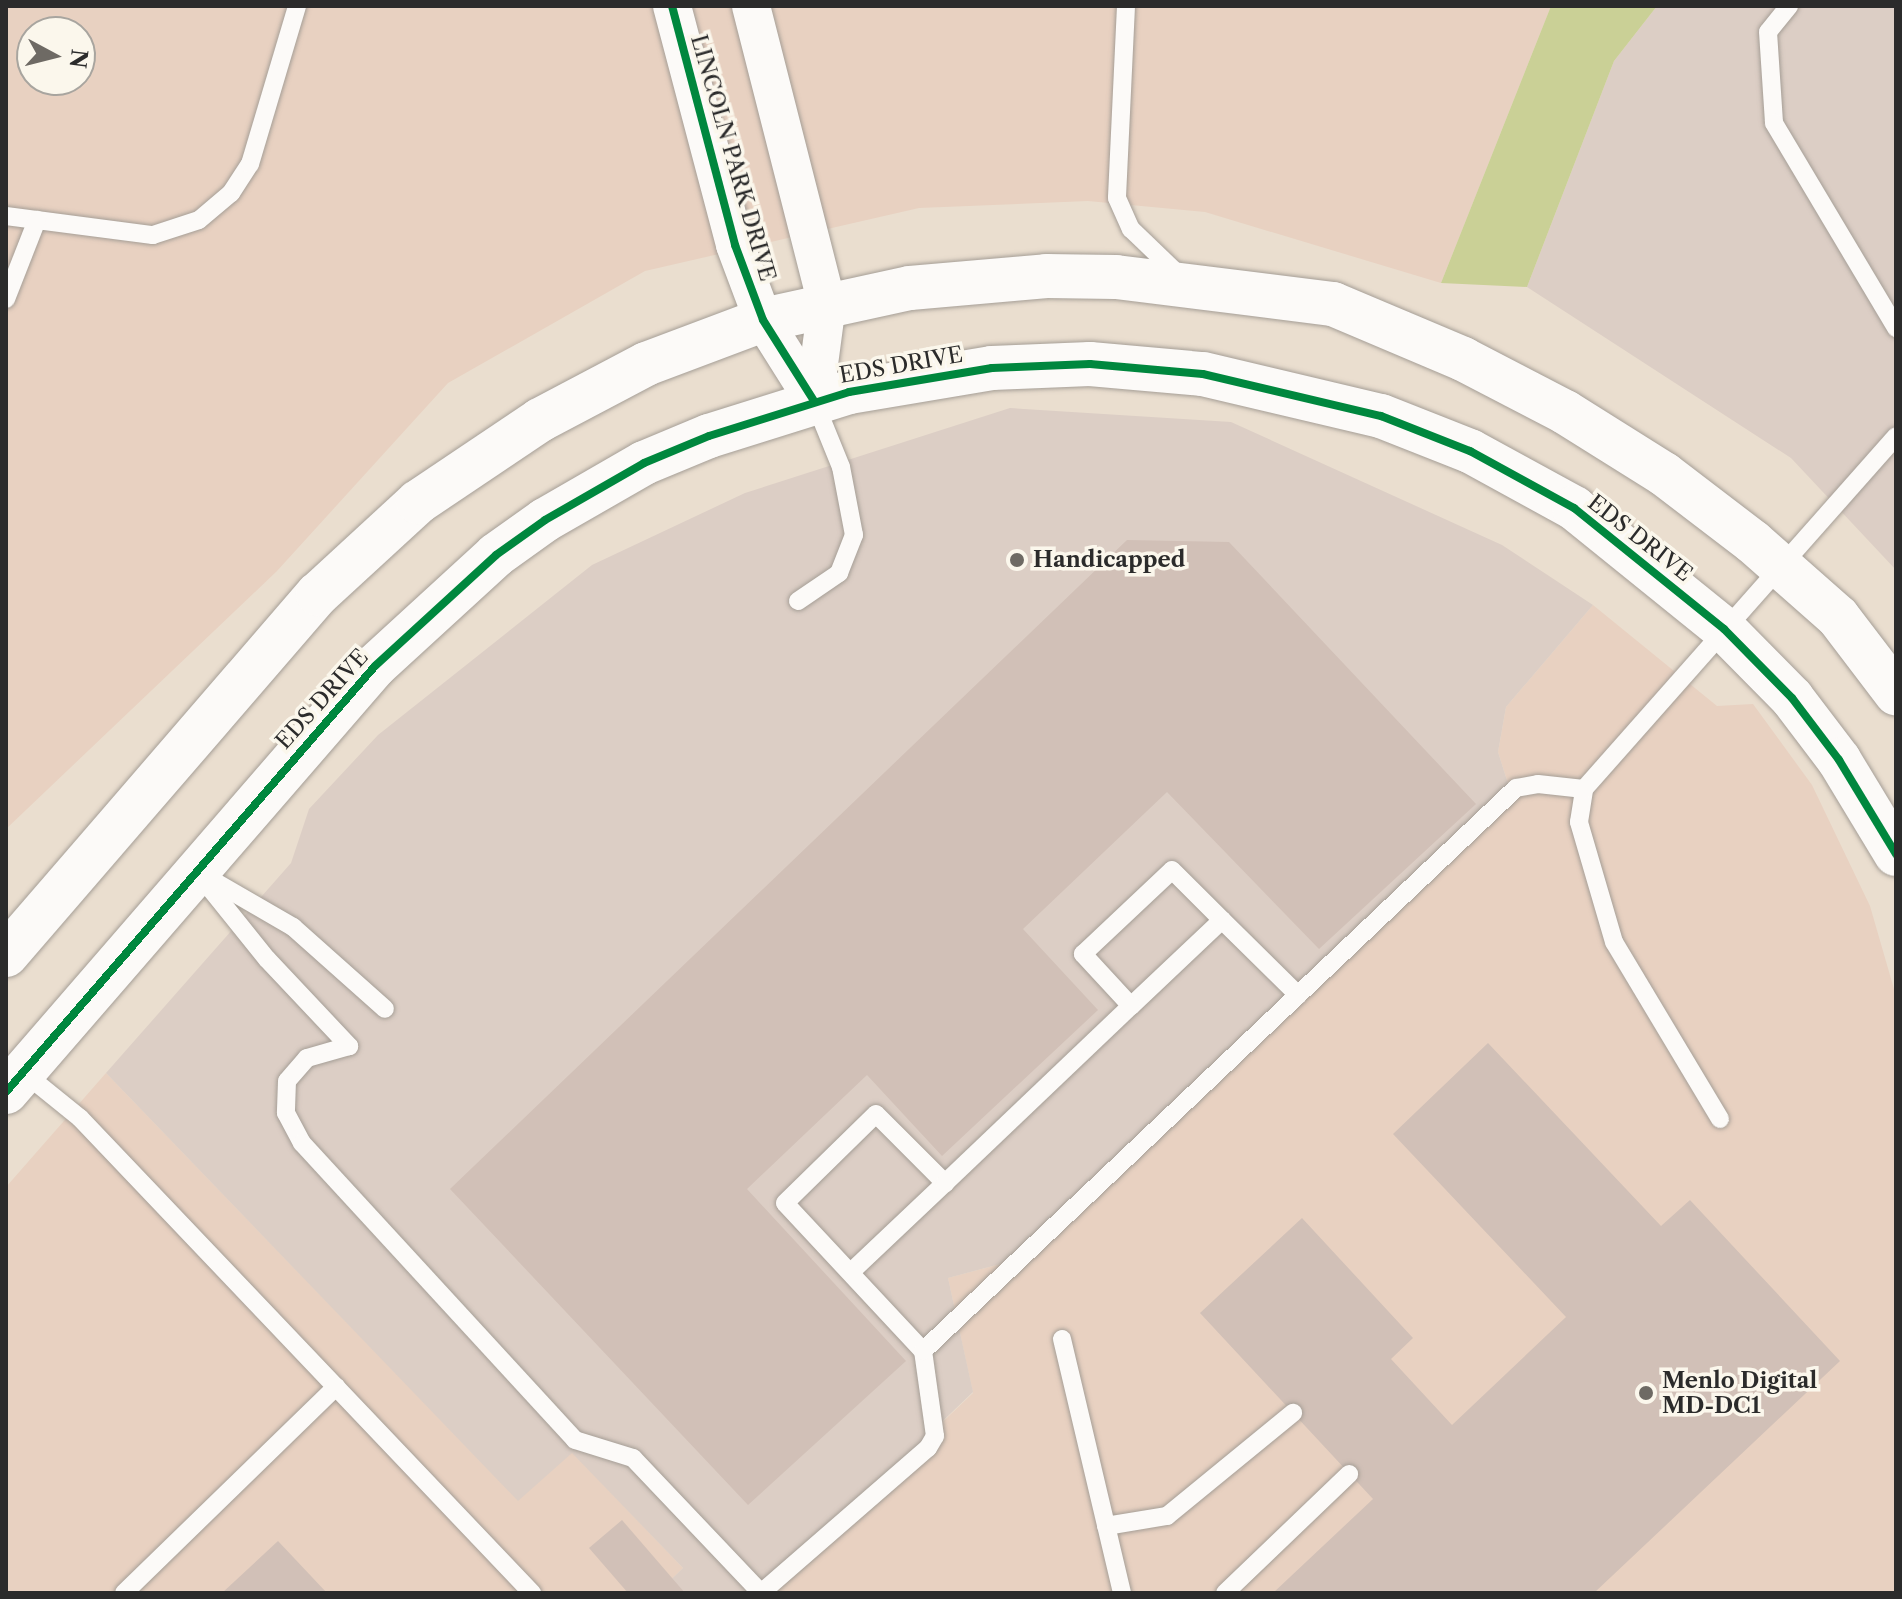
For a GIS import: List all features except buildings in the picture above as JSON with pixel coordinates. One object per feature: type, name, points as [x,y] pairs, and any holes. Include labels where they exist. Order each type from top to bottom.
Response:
[{"type":"street","name":"LINCOLN PARK DRIVE","points":[[672,6],[735,245],[763,320],[814,401]]},
{"type":"street","points":[[751,6],[827,304],[814,401]]},
{"type":"street","points":[[6,955],[362,549],[480,457],[551,414],[646,364],[763,320],[910,288],[1046,276],[1190,285],[1333,304],[1463,359],[1565,412],[1664,474],[1780,566],[1838,617],[1896,693]]},
{"type":"street","name":"EDS DRIVE","points":[[14,1082],[375,666],[496,555],[545,520],[644,463],[814,401],[928,377],[1037,365],[1203,374],[1282,388],[1381,416],[1470,451],[1574,508],[1724,629],[1801,710],[1839,760],[1896,854]]},
{"type":"lane","points":[[6,216],[153,235],[199,220],[231,193],[250,164],[297,6]]},
{"type":"lane","points":[[1126,6],[1118,148],[1122,215],[1146,247],[1190,285]]},
{"type":"lane","points":[[1789,6],[1768,32],[1774,123],[1896,328]]},
{"type":"lane","points":[[6,299],[37,220]]},
{"type":"lane","points":[[798,601],[839,573],[854,535],[841,467],[814,401]]},
{"type":"lane","points":[[1720,1119],[1614,942],[1579,822],[1584,789],[1896,436]]},
{"type":"lane","points":[[923,1351],[1516,788],[1548,784],[1584,789]]},
{"type":"lane","points":[[195,870],[293,927],[385,1009]]},
{"type":"lane","points":[[195,870],[267,959],[349,1046],[307,1058],[287,1081],[286,1113],[302,1143],[575,1440],[633,1458],[761,1593],[928,1448],[935,1436],[935,1416],[923,1351],[852,1271],[785,1203],[876,1114],[945,1183]]},
{"type":"lane","points":[[1131,1006],[1083,954],[1172,870],[1298,995]]},
{"type":"lane","points":[[852,1271],[1222,920]]},
{"type":"lane","points":[[14,1082],[80,1118],[532,1593]]},
{"type":"lane","points":[[1062,1339],[1122,1593]]},
{"type":"lane","points":[[124,1593],[336,1387]]},
{"type":"lane","points":[[1106,1526],[1167,1516],[1293,1413]]},
{"type":"lane","points":[[1225,1593],[1349,1474]]},
{"type":"shaded area","points":[[6,6],[1551,6],[1441,283],[1205,212],[1088,201],[919,208],[645,271],[448,383],[277,571],[6,829]]},
{"type":"shaded area","points":[[1657,6],[1896,6],[1896,570],[1791,458],[1527,287],[1614,61]]},
{"type":"shaded area","points":[[1010,408],[1231,422],[1502,545],[1593,605],[1506,707],[1498,752],[1510,790],[1026,1257],[948,1278],[973,1392],[763,1593],[657,1593],[683,1568],[572,1453],[518,1501],[106,1073],[291,863],[309,809],[378,735],[592,565],[745,493]]},
{"type":"shaded area","points":[[1593,605],[1717,706],[1753,704],[1812,785],[1870,906],[1896,996],[1896,1593],[763,1593],[973,1393],[948,1278],[1026,1257],[1510,790],[1498,752],[1506,707]]},
{"type":"shaded area","points":[[106,1073],[518,1500],[572,1452],[683,1568],[657,1593],[6,1593],[6,1187]]},
{"type":"green space","points":[[1551,6],[1657,6],[1614,61],[1527,287],[1441,283]]},
{"type":"cycle path","points":[[672,6],[735,245],[763,320],[814,401]]},
{"type":"cycle path","points":[[6,1092],[375,666],[496,555],[545,520],[644,463],[709,436],[849,392],[992,368],[1090,364],[1203,374],[1381,416],[1470,451],[1574,508],[1724,629],[1792,698],[1839,760],[1896,854]]},
{"type":"place","name":"Handicapped","points":[[1017,560]]},
{"type":"place","name":"Menlo Digital MD-DC1","points":[[1646,1393]]}]
